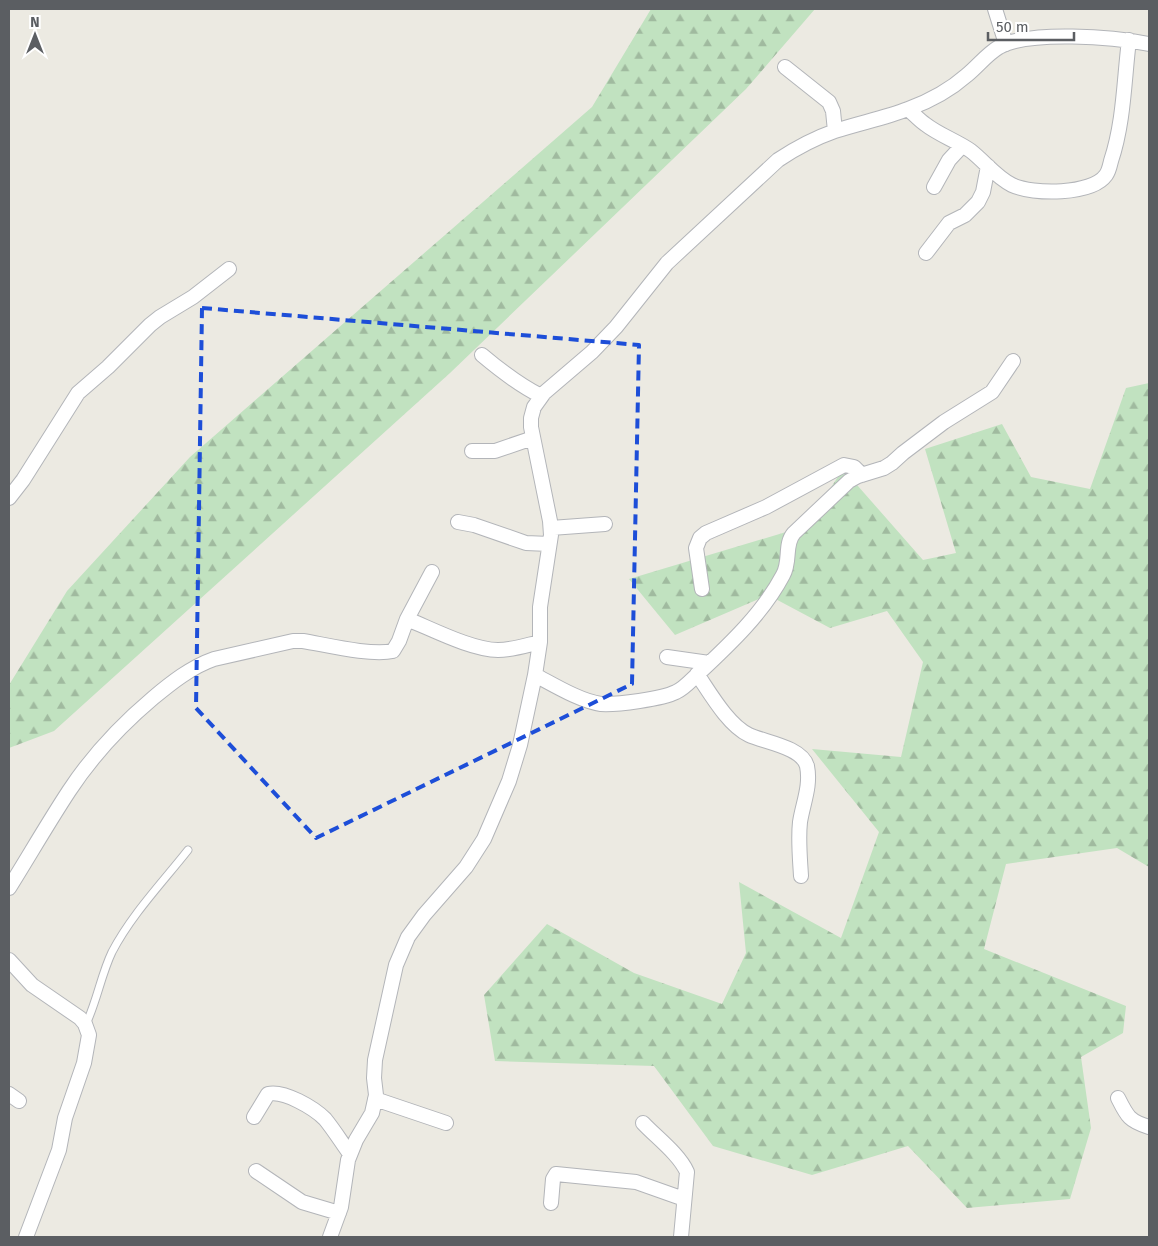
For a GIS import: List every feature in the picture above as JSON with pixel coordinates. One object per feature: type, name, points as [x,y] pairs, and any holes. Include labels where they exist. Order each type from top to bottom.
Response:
[{"type":"street","points":[[995,9],[1006,44]]},
{"type":"street","points":[[330,1237],[339,1213],[350,1154],[372,1112],[375,1099],[375,1060],[396,965],[408,937],[424,915],[466,867],[484,839],[509,781],[517,754],[535,676],[540,642],[540,607],[551,528],[533,438],[531,418],[534,407],[542,396],[592,352],[616,327],[667,263],[778,160],[794,150],[835,131],[908,109],[953,87],[993,52],[1006,44],[1030,39],[1074,36],[1129,40],[1149,44]]},
{"type":"street","points":[[908,109],[926,124],[971,151],[1012,185],[1035,191],[1088,187],[1097,184],[1107,174],[1117,144],[1121,124],[1129,40]]},
{"type":"street","points":[[785,67],[829,102],[833,111],[835,131]]},
{"type":"street","points":[[934,187],[949,160],[962,146]]},
{"type":"street","points":[[926,253],[949,223],[965,214],[978,202],[983,192],[988,166]]},
{"type":"street","points":[[9,498],[23,480],[78,393],[108,367],[150,325],[193,297],[229,269]]},
{"type":"street","points":[[482,355],[525,388],[542,396]]},
{"type":"street","points":[[535,676],[581,698],[606,704],[630,702],[677,692],[686,686],[747,626],[783,575],[788,560],[788,541],[791,537],[849,481],[884,468],[944,422],[992,392],[1013,361]]},
{"type":"street","points":[[472,451],[495,451],[533,438]]},
{"type":"street","points":[[702,588],[696,548],[700,538],[706,533],[766,507],[844,465],[854,467],[862,475]]},
{"type":"street","points":[[458,522],[474,525],[526,543],[549,544]]},
{"type":"street","points":[[551,528],[605,524]]},
{"type":"street","points":[[9,888],[70,789],[109,740],[136,712],[185,674],[214,658],[293,641],[372,652],[385,653],[393,651],[432,572]]},
{"type":"street","points":[[407,620],[461,640],[498,650],[540,642]]},
{"type":"street","points":[[667,657],[709,663]]},
{"type":"street","points":[[697,674],[722,710],[744,732],[804,758],[809,785],[802,811],[798,841],[801,876]]},
{"type":"street","points":[[9,960],[32,985],[80,1018],[85,1024],[89,1035],[84,1063],[65,1118],[59,1150],[26,1237]]},
{"type":"street","points":[[254,1117],[268,1094],[280,1094],[293,1099],[324,1118],[350,1154]]},
{"type":"street","points":[[1118,1098],[1126,1114],[1131,1119],[1149,1127]]},
{"type":"street","points":[[375,1099],[446,1123]]},
{"type":"street","points":[[643,1123],[684,1165],[687,1182],[681,1237]]},
{"type":"street","points":[[256,1171],[296,1198],[339,1213]]},
{"type":"street","points":[[551,1203],[553,1179],[556,1174],[636,1182],[684,1199]]},
{"type":"lane","points":[[85,1024],[93,1008],[105,967],[129,922],[188,850]]},
{"type":"highlighted area","points":[[202,308],[639,345],[632,684],[316,838],[196,708]]},
{"type":"green space","points":[[651,9],[815,9],[746,89],[450,373],[54,731],[9,748],[9,685],[67,591],[190,457],[592,107]]},
{"type":"green space","points":[[1149,383],[1149,867],[1117,848],[1006,864],[984,949],[1126,1006],[1123,1033],[1081,1057],[1091,1128],[1070,1199],[967,1208],[908,1146],[812,1175],[713,1146],[654,1066],[495,1061],[484,995],[547,924],[634,973],[722,1004],[746,953],[739,882],[841,938],[879,832],[812,749],[901,757],[923,662],[887,611],[830,628],[768,595],[675,635],[629,579],[806,526],[843,469],[923,560],[956,553],[925,449],[1002,424],[1031,477],[1090,489],[1126,388]]}]
